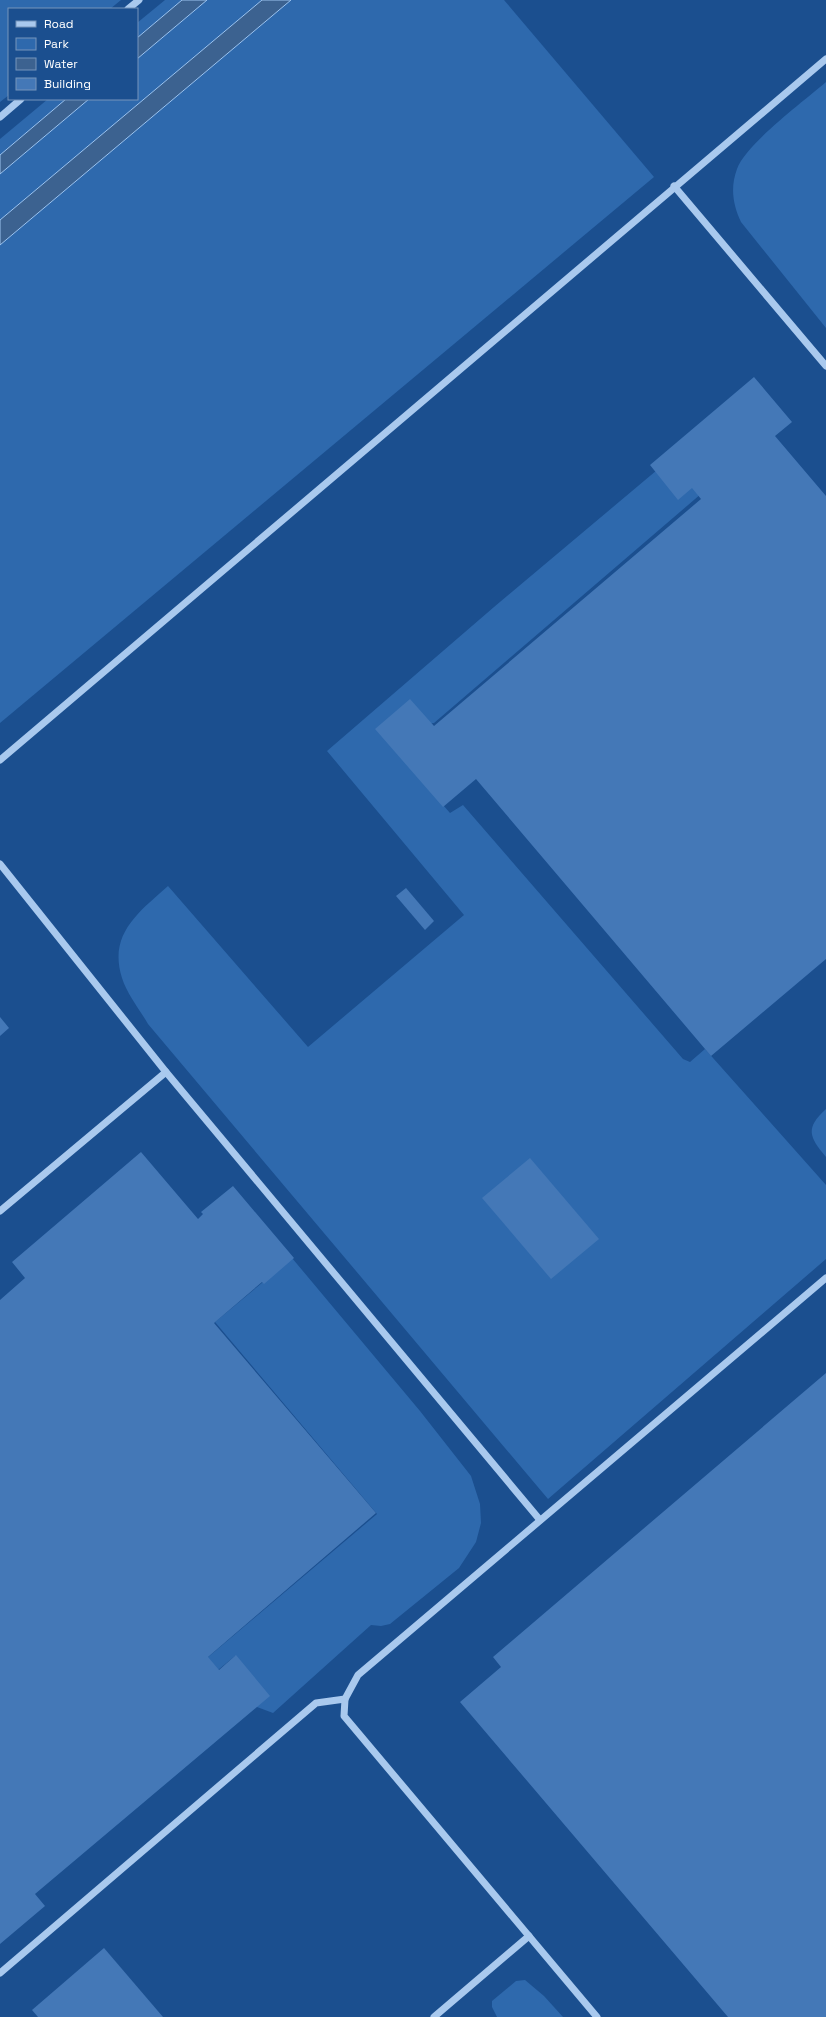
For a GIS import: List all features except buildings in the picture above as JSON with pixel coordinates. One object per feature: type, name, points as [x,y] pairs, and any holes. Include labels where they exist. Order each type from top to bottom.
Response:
[{"type":"street","points":[[129,8],[139,0]]},
{"type":"street","points":[[0,760],[674,186],[826,59]]},
{"type":"street","points":[[0,117],[20,100]]},
{"type":"street","points":[[674,186],[826,366]]},
{"type":"street","points":[[0,864],[166,1072],[540,1520]]},
{"type":"street","points":[[0,1211],[166,1072]]},
{"type":"street","points":[[597,2017],[344,1716],[345,1699],[358,1675],[826,1278]]},
{"type":"street","points":[[0,1973],[316,1703],[345,1699]]},
{"type":"street","points":[[434,2017],[529,1936]]},
{"type":"green space","points":[[0,0],[121,0],[111,8],[8,8],[8,96],[0,102]]},
{"type":"green space","points":[[165,0],[182,0],[138,37],[138,22]]},
{"type":"green space","points":[[207,0],[262,0],[0,220],[0,174],[88,100],[138,100],[138,58]]},
{"type":"green space","points":[[291,0],[504,0],[654,177],[0,723],[0,245]]},
{"type":"green space","points":[[826,82],[826,328],[741,222],[734,203],[733,190],[737,169],[743,159],[763,135]]},
{"type":"green space","points":[[47,100],[65,100],[0,155],[0,139]]},
{"type":"green space","points":[[765,439],[434,723],[379,731],[450,813],[463,805],[683,1059],[690,1062],[705,1049],[826,1185],[826,1259],[548,1499],[148,1024],[124,984],[119,962],[119,949],[123,936],[129,925],[147,905],[168,886],[308,1047],[464,915],[327,751],[494,607],[688,444]]},
{"type":"green space","points":[[826,1109],[826,1157],[813,1138],[812,1127],[819,1116]]},
{"type":"green space","points":[[292,1258],[420,1411],[471,1476],[480,1504],[481,1523],[476,1542],[459,1568],[390,1624],[381,1626],[371,1625],[273,1713],[257,1707],[235,1656],[218,1670],[207,1658],[377,1514],[215,1322]]},
{"type":"green space","points":[[525,1980],[544,1996],[563,2017],[497,2017],[492,2007],[492,2001],[516,1981]]},
{"type":"water","points":[[182,0],[207,0],[138,58],[138,37]]},
{"type":"water","points":[[262,0],[291,0],[0,245],[0,220]]},
{"type":"water","points":[[65,100],[88,100],[0,174],[0,155]]}]
